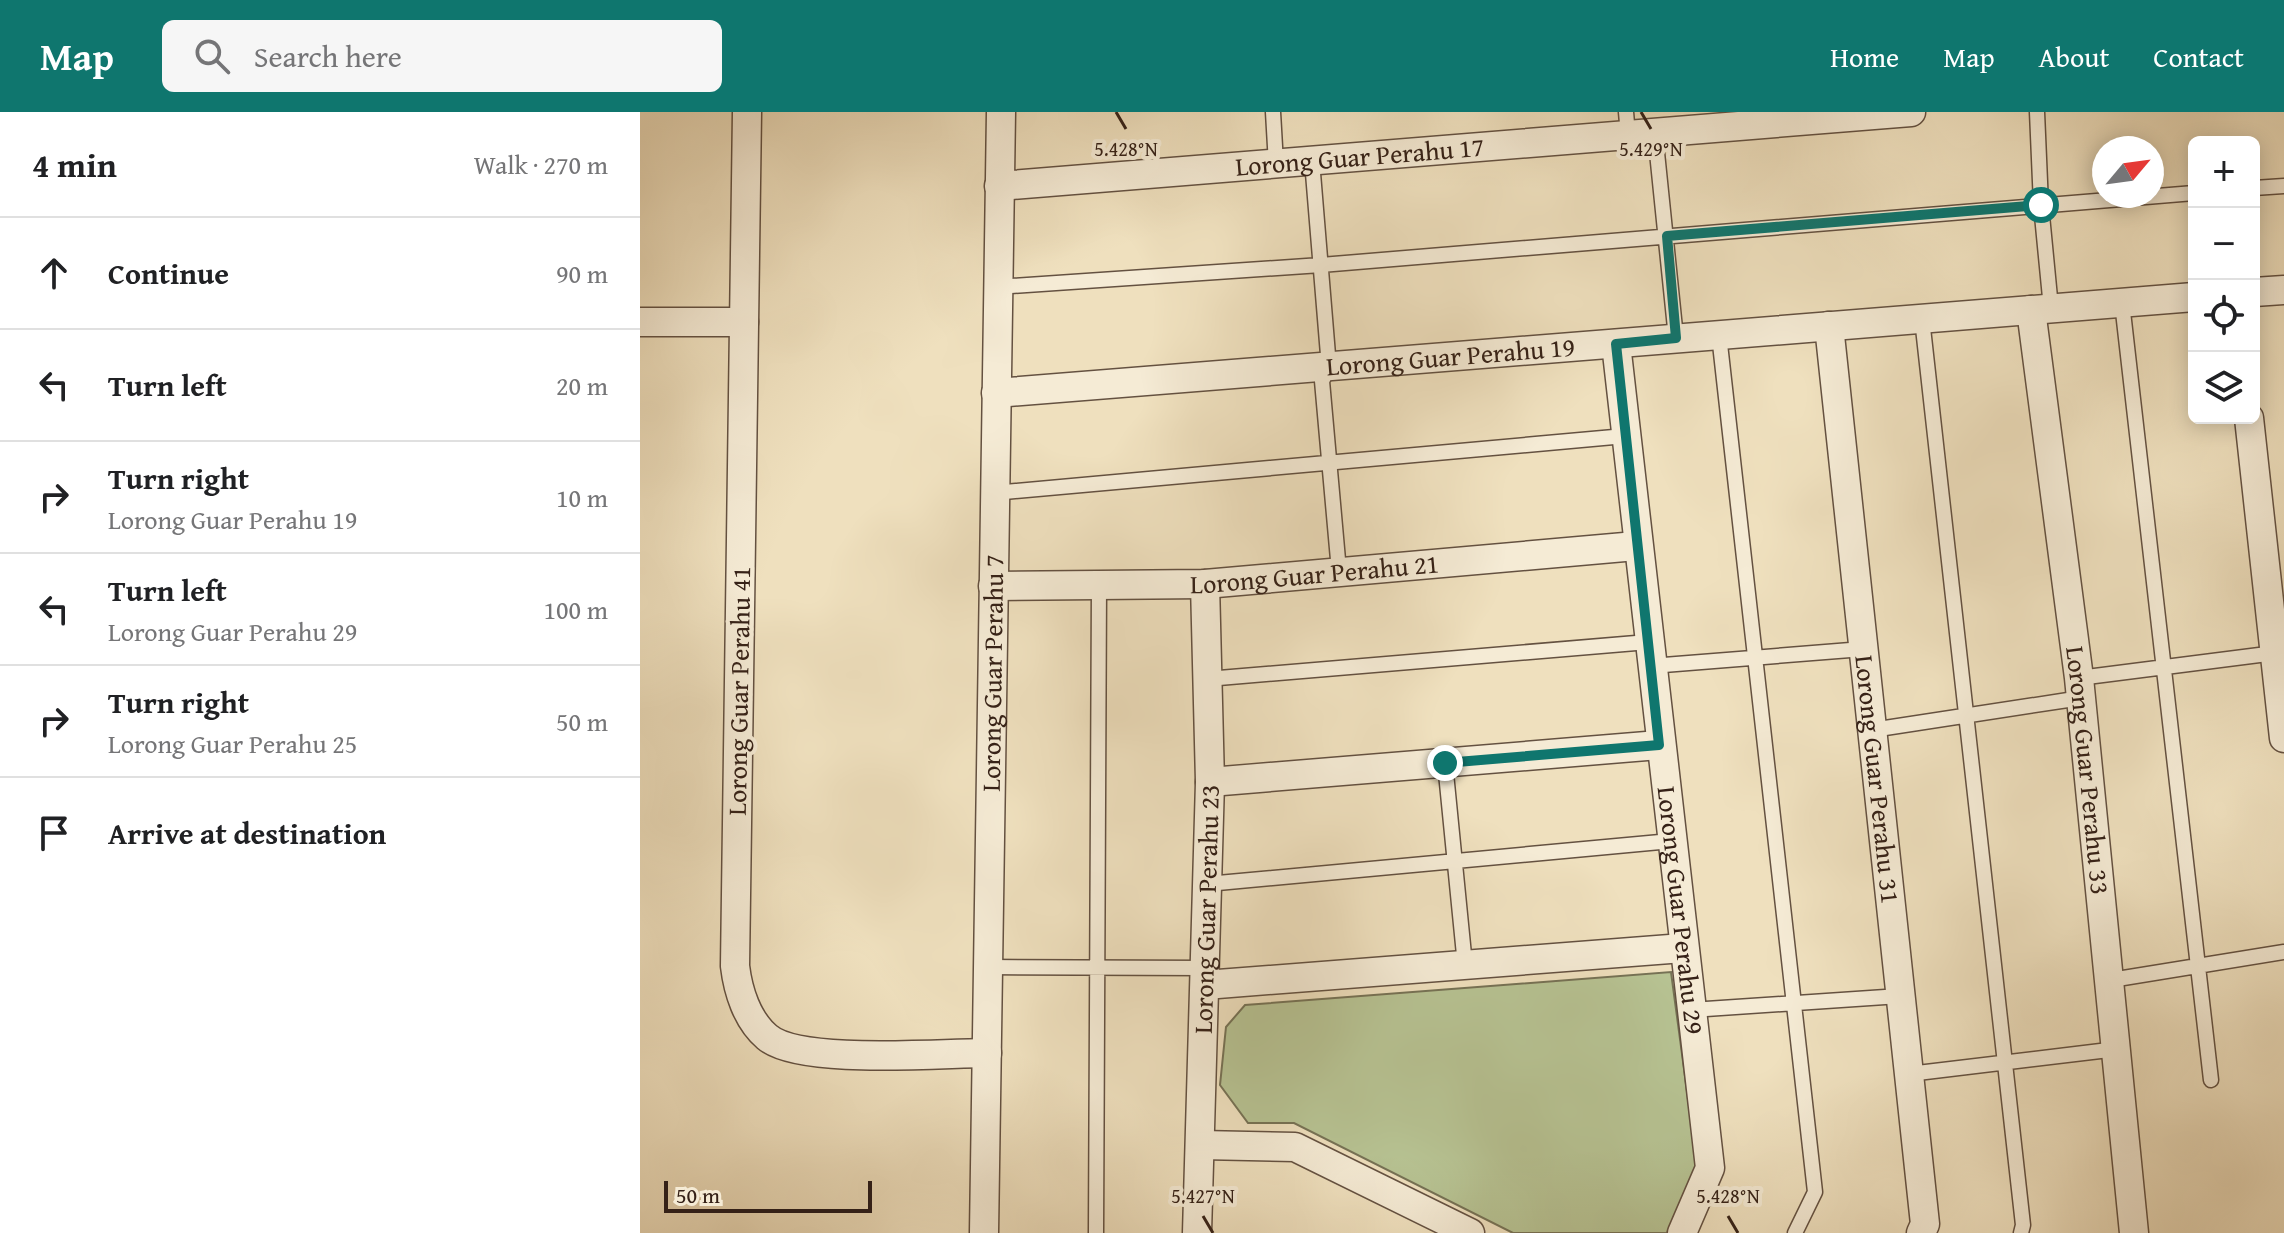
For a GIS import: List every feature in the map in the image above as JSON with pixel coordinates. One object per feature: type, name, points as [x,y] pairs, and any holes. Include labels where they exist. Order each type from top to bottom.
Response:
[{"type":"street","name":"Lorong Guar Perahu 41","points":[[747,112],[735,966],[739,996],[767,1038],[810,1054],[987,1053]]},
{"type":"street","name":"Lorong Guar Perahu 7","points":[[984,1233],[1001,112]]},
{"type":"street","name":"Lorong Guar Perahu 17","points":[[999,186],[1312,161],[1636,127],[1911,112]]},
{"type":"street","points":[[2260,292],[2284,290]]},
{"type":"street","name":"Lorong Guar Perahu 19","points":[[996,393],[2188,298]]},
{"type":"street","name":"Lorong Guar Perahu 33","points":[[2041,309],[2111,980],[2134,1233]]},
{"type":"street","points":[[640,322],[744,322]]},
{"type":"street","name":"Lorong Guar Perahu 31","points":[[1829,326],[1925,1224],[1921,1233]]},
{"type":"street","name":"Lorong Guar Perahu 29","points":[[1616,344],[1636,546],[1710,1168],[1682,1233]]},
{"type":"street","points":[[2250,424],[2283,720]]},
{"type":"street","name":"Lorong Guar Perahu 21","points":[[993,586],[1205,584],[1636,546]]},
{"type":"street","name":"Lorong Guar Perahu 23","points":[[1197,1233],[1210,782],[1205,584]]},
{"type":"street","points":[[1210,782],[1659,745]]},
{"type":"street","points":[[1205,976],[1465,965],[1683,948]]},
{"type":"street","points":[[1201,1145],[1295,1147],[1470,1233]]},
{"type":"lane","points":[[1273,112],[1276,164]]},
{"type":"lane","points":[[2037,112],[2041,309]]},
{"type":"lane","points":[[1636,127],[1667,236],[1676,338]]},
{"type":"lane","points":[[1312,161],[1329,367],[1322,381],[1339,571]]},
{"type":"lane","points":[[2260,188],[2284,186]]},
{"type":"lane","points":[[997,287],[1321,265],[2188,193]]},
{"type":"lane","points":[[2122,303],[2211,1080]]},
{"type":"lane","points":[[1922,319],[2021,1233]]},
{"type":"lane","points":[[1719,335],[1815,1192],[1795,1233]]},
{"type":"lane","points":[[994,493],[1625,436]]},
{"type":"lane","points":[[1096,1233],[1099,585]]},
{"type":"lane","points":[[1207,679],[1649,654],[1754,658],[1863,649]]},
{"type":"lane","points":[[1872,730],[1965,716],[2163,668],[2275,653]]},
{"type":"lane","points":[[1445,763],[1465,965]]},
{"type":"lane","points":[[1207,884],[1671,841]]},
{"type":"lane","points":[[2111,980],[2197,963],[2284,952]]},
{"type":"lane","points":[[988,967],[1098,969],[1205,976]]},
{"type":"lane","points":[[1691,1010],[1900,996]]},
{"type":"lane","points":[[1909,1074],[2117,1049]]},
{"type":"green space","points":[[1671,972],[1697,1166],[1667,1233],[1513,1233],[1294,1123],[1248,1123],[1220,1085],[1226,1027],[1245,1005]]},
{"type":"route","points":[[1445,763],[1659,745],[1616,344],[1676,338],[1667,236],[2041,205]]}]
